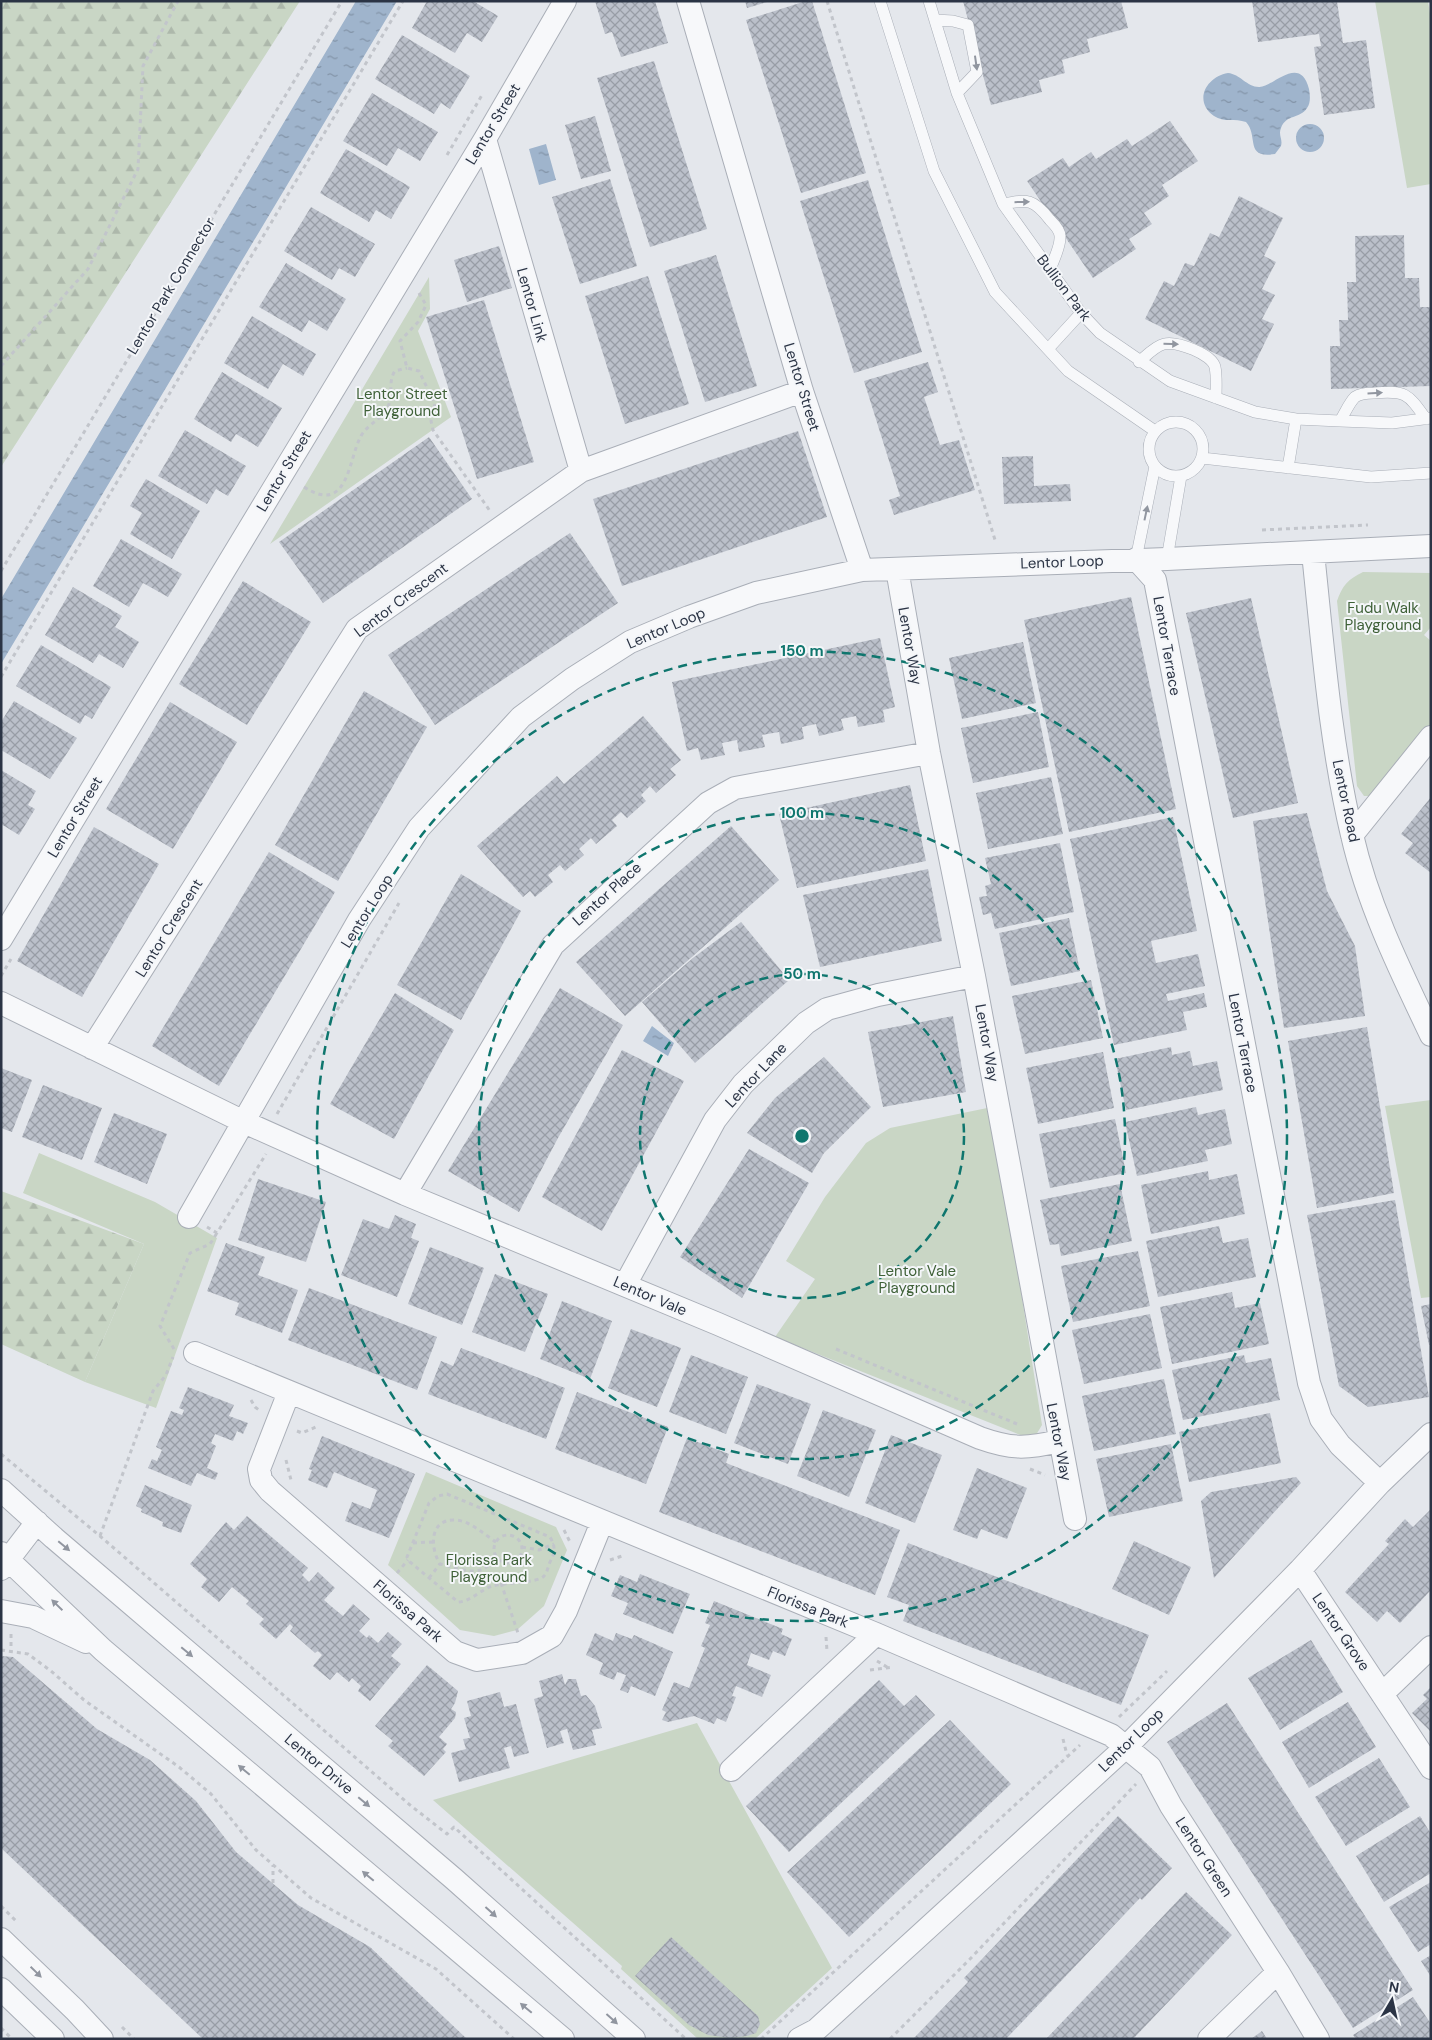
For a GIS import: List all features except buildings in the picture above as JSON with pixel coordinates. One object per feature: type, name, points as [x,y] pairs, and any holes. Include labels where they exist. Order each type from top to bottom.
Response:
[{"type":"street","name":"Lentor Street","points":[[1,939],[484,139],[565,1]]},
{"type":"street","name":"Lentor Street","points":[[688,1],[802,391],[862,570]]},
{"type":"street","name":"Lentor Link","points":[[484,139],[581,470]]},
{"type":"street","name":"Lentor Crescent","points":[[92,1048],[357,629],[581,470],[802,391]]},
{"type":"street","name":"Lentor Loop","points":[[188,1217],[359,920],[419,828],[521,716],[572,679],[630,642],[689,616],[756,593],[862,570],[1313,553],[1431,546]]},
{"type":"street","name":"Lentor Road","points":[[1313,553],[1335,745],[1352,835],[1381,929],[1431,1035]]},
{"type":"street","name":"Lentor Terrace","points":[[1136,559],[1155,580],[1309,1383],[1321,1419],[1340,1445],[1380,1483]]},
{"type":"street","name":"Lentor Terrace","points":[[1155,580],[1167,559]]},
{"type":"street","name":"Lentor Way","points":[[896,569],[928,753],[974,976],[1058,1441],[1075,1518]]},
{"type":"street","points":[[1352,835],[1431,737]]},
{"type":"street","name":"Lentor Place","points":[[405,1194],[553,945],[708,803],[735,788],[928,753]]},
{"type":"street","name":"Lentor Lane","points":[[625,1285],[715,1120],[743,1084],[806,1023],[827,1009],[878,995],[974,976]]},
{"type":"street","points":[[1,1003],[244,1122]]},
{"type":"street","name":"Lentor Vale","points":[[244,1122],[405,1194],[625,1285],[980,1438],[1017,1448],[1035,1447],[1058,1441]]},
{"type":"street","name":"Florissa Park","points":[[195,1353],[876,1634],[1104,1731],[1127,1746]]},
{"type":"street","name":"Florissa Park","points":[[289,1392],[259,1469],[261,1480],[270,1491],[455,1652],[477,1660],[522,1653],[552,1636],[566,1611],[602,1522]]},
{"type":"street","name":"Lentor Loop","points":[[809,2036],[1127,1746],[1300,1570],[1380,1483],[1431,1434]]},
{"type":"street","name":"Lentor Drive","points":[[5,1501],[37,1522],[447,1873],[634,2039]]},
{"type":"street","points":[[37,1522],[4,1560],[103,1650],[563,2039]]},
{"type":"street","name":"Lentor Grove","points":[[1300,1570],[1431,1768]]},
{"type":"street","points":[[1,1611],[33,1617],[103,1650]]},
{"type":"street","points":[[731,1770],[876,1634]]},
{"type":"street","points":[[1382,1694],[1431,1647]]},
{"type":"street","name":"Lentor Green","points":[[1127,1746],[1150,1768],[1171,1806],[1278,1972],[1318,2039]]},
{"type":"street","points":[[1,1938],[102,2039]]},
{"type":"street","points":[[1209,2039],[1278,1972]]},
{"type":"street","points":[[1,1990],[52,2039]]},
{"type":"lane","points":[[880,1],[934,171],[995,292],[1068,371],[1156,431]]},
{"type":"lane","name":"Bullion Park","points":[[929,1],[957,93],[1003,204],[1080,313],[1100,333],[1139,362],[1170,381],[1255,412],[1296,419],[1340,421],[1392,423],[1428,419]]},
{"type":"lane","points":[[935,20],[962,22],[968,25],[977,72],[957,93]]},
{"type":"lane","points":[[1003,204],[1021,201],[1032,202],[1040,207],[1059,231],[1060,237],[1050,270]]},
{"type":"lane","points":[[1048,349],[1080,313]]},
{"type":"lane","points":[[1139,362],[1160,345],[1167,343],[1176,343],[1207,356],[1215,368],[1216,398]]},
{"type":"lane","points":[[1340,421],[1353,399],[1359,395],[1397,391],[1404,393],[1412,400],[1428,419]]},
{"type":"lane","points":[[1288,468],[1296,419]]},
{"type":"lane","points":[[1136,559],[1155,466],[1149,449],[1150,439],[1163,425],[1181,422],[1190,425],[1202,440],[1202,458],[1198,466],[1181,476],[1172,476],[1155,466]]},
{"type":"lane","points":[[1202,458],[1371,477],[1431,473]]},
{"type":"lane","points":[[1167,559],[1181,476]]},
{"type":"path","points":[[1,366],[88,270],[138,170],[143,66],[178,1]]},
{"type":"path","name":"Lentor Park Connector","points":[[1,571],[342,1]]},
{"type":"path","points":[[1,677],[403,1]]},
{"type":"path","points":[[827,1],[996,543]]},
{"type":"path","points":[[407,368],[400,341],[407,336],[422,314],[426,304],[419,293]]},
{"type":"path","points":[[304,488],[311,492],[326,494],[338,490],[351,470],[361,435],[376,422],[389,405],[390,378],[395,371],[407,368],[419,372],[435,404],[431,421],[433,430],[501,527]]},
{"type":"path","points":[[276,1117],[399,902]]},
{"type":"path","points":[[100,1536],[153,1391],[166,1375],[175,1351],[160,1326],[190,1253],[210,1244],[217,1233]]},
{"type":"path","points":[[832,1347],[1024,1426]]},
{"type":"path","points":[[295,1437],[302,1434]]},
{"type":"path","points":[[1,1454],[100,1536],[410,1805],[447,1834],[454,1827],[686,2039]]},
{"type":"path","points":[[285,1455],[293,1484]]},
{"type":"path","points":[[393,1577],[408,1560],[429,1503],[438,1496],[447,1494],[550,1538],[554,1544],[554,1553],[544,1577],[537,1581],[501,1583],[482,1590],[463,1602],[458,1602],[408,1560]]},
{"type":"path","points":[[496,1542],[465,1522],[455,1520],[444,1522],[436,1530],[432,1542],[433,1553],[440,1564],[478,1571],[487,1568],[496,1556]]},
{"type":"path","points":[[522,1547],[520,1556],[513,1562],[504,1562],[496,1556],[494,1549],[496,1542],[504,1536],[513,1536],[522,1547],[539,1550],[554,1544]]},
{"type":"path","points":[[413,1543],[432,1542]]},
{"type":"path","points":[[428,1578],[440,1564]]},
{"type":"path","points":[[501,1583],[519,1638]]},
{"type":"path","points":[[1,1650],[12,1650],[28,1654],[84,1700],[179,1767],[211,1794],[256,1850],[311,1898],[436,1969],[514,2039]]},
{"type":"path","points":[[761,2039],[1067,1755],[1084,1741],[1104,1731]]},
{"type":"path","points":[[890,2039],[970,1959],[1150,1768]]},
{"type":"path","points":[[272,1883],[273,1864]]},
{"type":"path","points":[[1,2028],[12,2039]]},
{"type":"green space","points":[[1,1],[300,1],[1,467]]},
{"type":"green space","points":[[1375,1],[1428,1],[1431,20],[1431,184],[1407,188]]},
{"type":"green space","name":"Lentor Street Playground","points":[[429,277],[430,309],[418,331],[451,417],[270,544]]},
{"type":"green space","name":"Fudu Walk Playground","points":[[1363,572],[1431,573],[1431,627],[1424,635],[1431,641],[1431,731],[1374,796],[1364,796],[1357,786],[1337,601],[1346,584],[1353,577]]},
{"type":"green space","points":[[1431,1100],[1431,1297],[1421,1298],[1385,1106]]},
{"type":"green space","name":"Lentor Vale Playground","points":[[992,1107],[1042,1425],[1036,1435],[1023,1436],[775,1337],[815,1279],[786,1261],[825,1197],[866,1143],[890,1128]]},
{"type":"green space","points":[[39,1153],[155,1202],[217,1238],[156,1408],[85,1382],[144,1244],[23,1193]]},
{"type":"green space","points":[[1,1191],[144,1244],[85,1382],[1,1344]]},
{"type":"green space","name":"Florissa Park Playground","points":[[426,1472],[556,1527],[567,1550],[544,1606],[517,1630],[494,1636],[460,1630],[388,1565]]},
{"type":"green space","points":[[697,1723],[832,1968],[755,2039],[698,2039],[621,1969],[622,1966],[433,1800]]},
{"type":"water","points":[[356,1],[397,1],[1,664],[1,599]]},
{"type":"water","points":[[1228,73],[1259,87],[1293,73],[1299,74],[1305,79],[1309,89],[1310,99],[1308,106],[1301,114],[1290,118],[1283,124],[1280,130],[1281,146],[1275,154],[1265,155],[1256,150],[1250,128],[1246,122],[1218,118],[1204,104],[1203,97],[1208,84],[1220,75]]},
{"type":"water","points":[[1310,124],[1320,128],[1324,138],[1320,148],[1310,152],[1300,148],[1296,138],[1300,128]]},
{"type":"water","points":[[546,144],[556,180],[539,185],[529,149]]},
{"type":"water","points":[[652,1026],[674,1043],[668,1056],[643,1041]]}]
